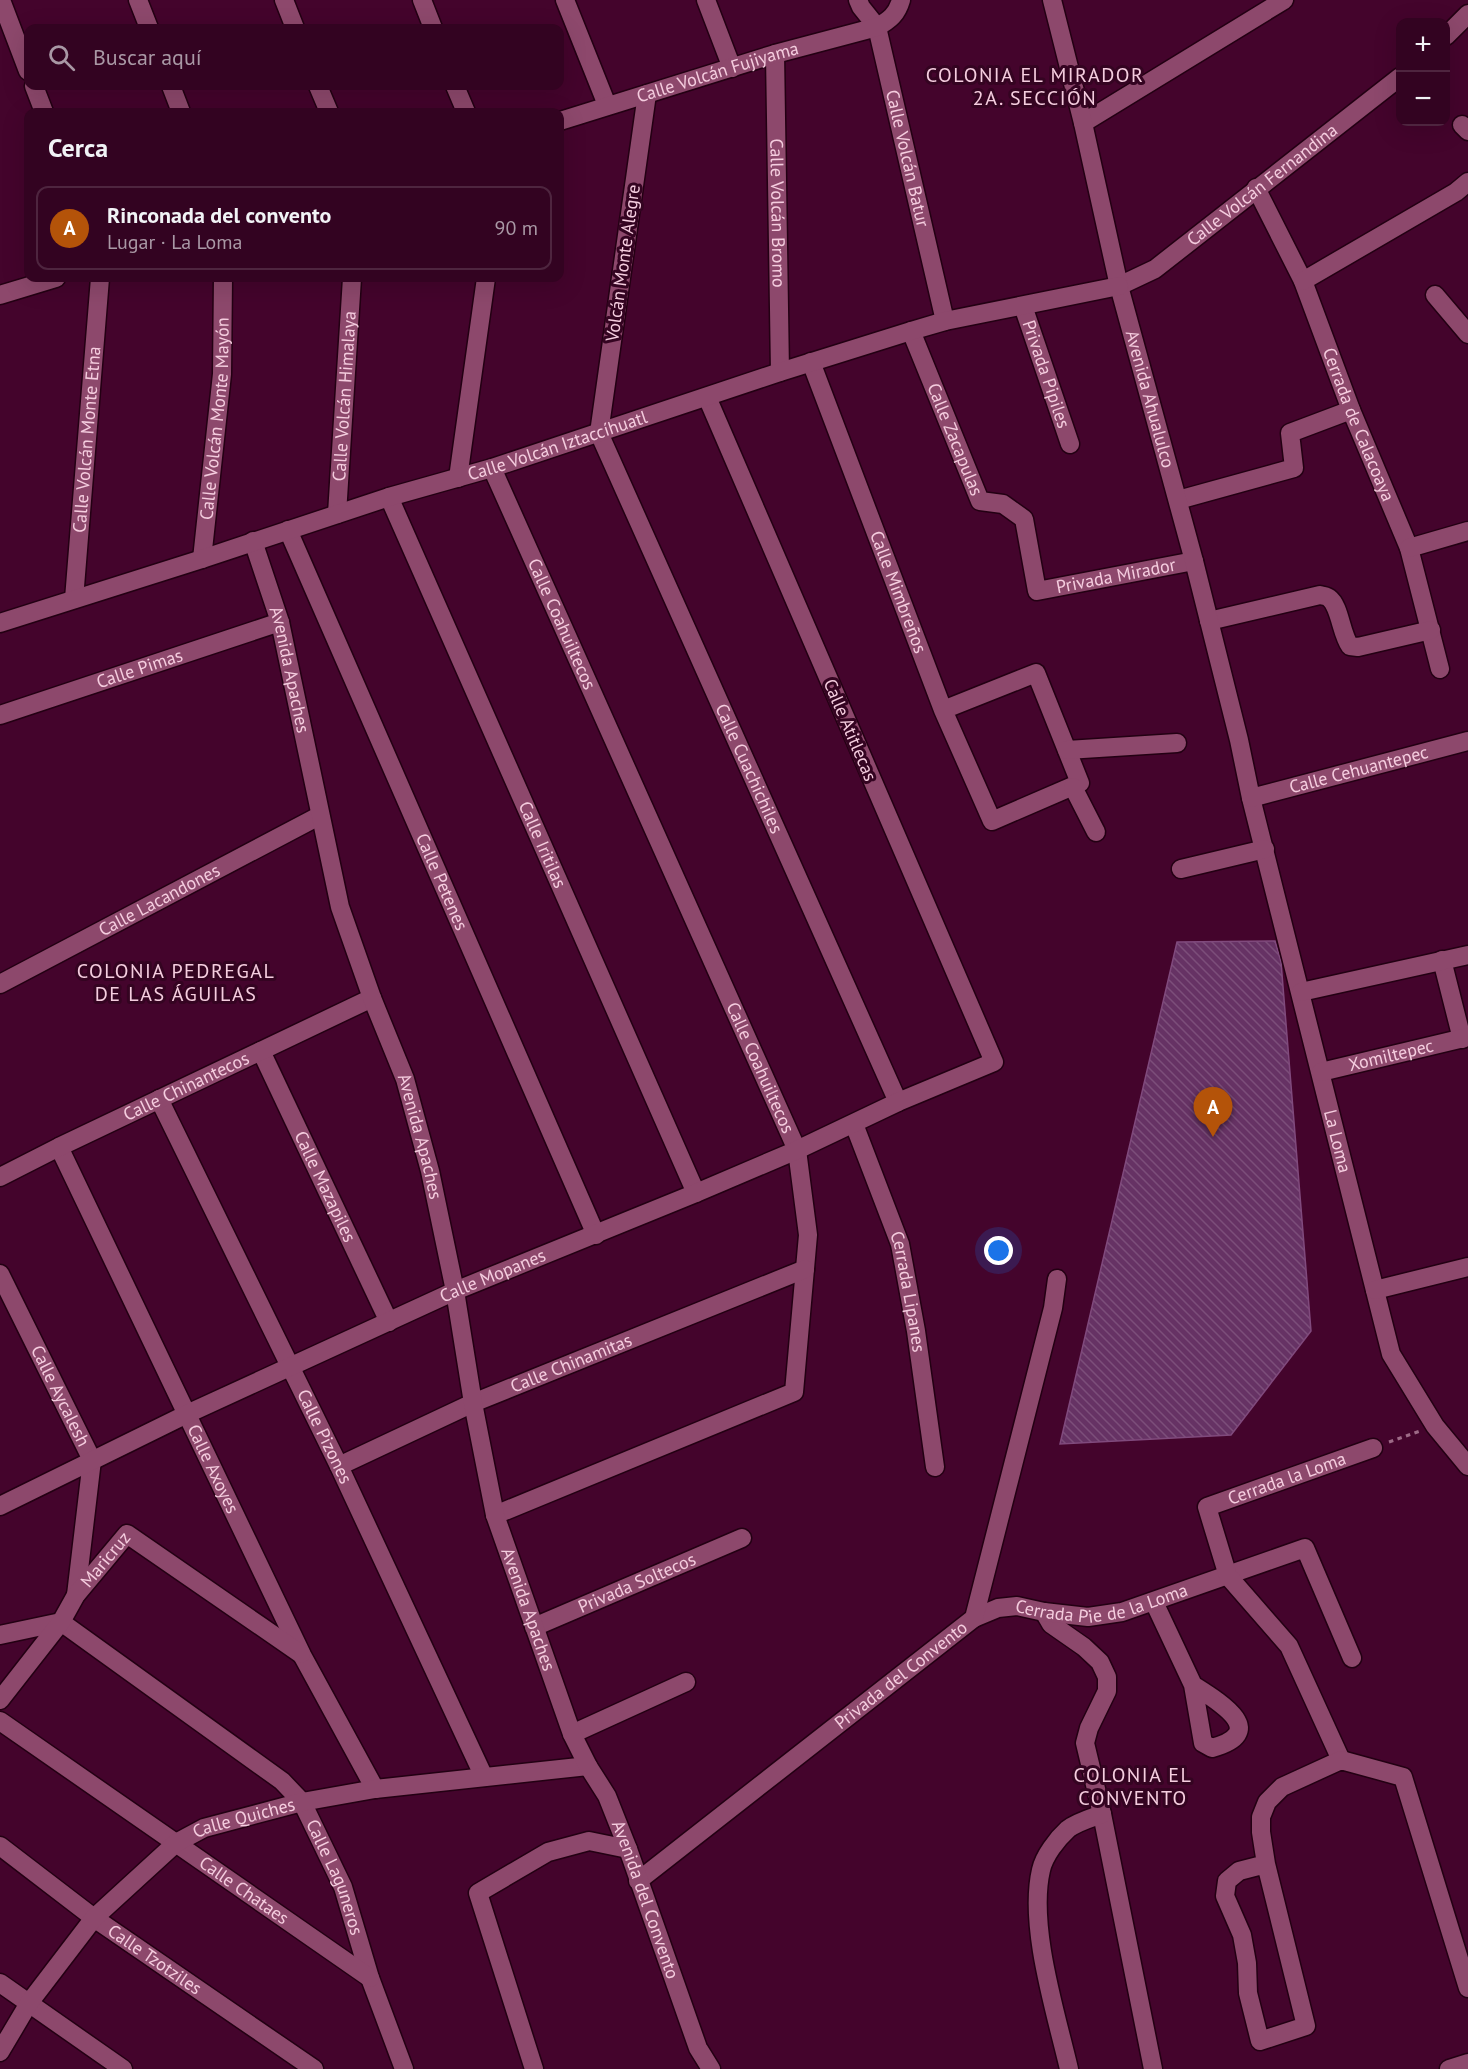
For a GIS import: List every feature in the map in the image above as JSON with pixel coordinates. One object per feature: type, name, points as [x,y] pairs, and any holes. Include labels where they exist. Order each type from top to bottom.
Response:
[{"type":"street","points":[[1,0],[24,61]]},
{"type":"street","points":[[138,0],[147,24]]},
{"type":"street","points":[[284,0],[293,24]]},
{"type":"street","points":[[422,0],[431,24]]},
{"type":"street","points":[[566,0],[607,105]]},
{"type":"street","points":[[706,0],[732,68]]},
{"type":"street","name":"Calle Volcán Batur","points":[[858,0],[877,27],[945,321]]},
{"type":"street","points":[[877,27],[890,21],[901,0]]},
{"type":"street","name":"Avenida Ahualulco","points":[[1052,0],[1083,123],[1119,286],[1194,561],[1239,740],[1251,798]]},
{"type":"street","points":[[1083,123],[1284,0]]},
{"type":"street","points":[[1450,32],[1468,14]]},
{"type":"street","name":"Calle Volcán Fujiyama","points":[[564,120],[774,54],[877,27]]},
{"type":"street","name":"Calle Volcán Bromo","points":[[774,54],[780,372]]},
{"type":"street","name":"Calle Volcán Fernandina","points":[[1119,286],[1155,269],[1396,81]]},
{"type":"street","points":[[36,90],[42,108]]},
{"type":"street","points":[[173,90],[179,108]]},
{"type":"street","points":[[320,90],[327,108]]},
{"type":"street","points":[[457,90],[464,108]]},
{"type":"street","name":"Volcán Monte Alegre","points":[[599,433],[647,94]]},
{"type":"street","points":[[1303,281],[1456,192],[1468,182]]},
{"type":"street","name":"Cerrada de Calacoaya","points":[[1256,188],[1303,281],[1351,410],[1409,548],[1440,669]]},
{"type":"street","points":[[0,295],[43,282]]},
{"type":"street","name":"Calle Volcán Monte Etna","points":[[74,599],[100,282]]},
{"type":"street","name":"Calle Volcán Monte Mayón","points":[[202,559],[222,374],[223,282]]},
{"type":"street","name":"Calle Volcán Himalaya","points":[[337,514],[352,282]]},
{"type":"street","points":[[458,478],[485,282]]},
{"type":"street","name":"Calle Volcán Iztaccíhuatl","points":[[0,623],[389,497],[492,468],[911,331],[945,321],[1119,286]]},
{"type":"street","points":[[1435,295],[1468,334]]},
{"type":"street","name":"Privada Pipiles","points":[[1023,306],[1070,444]]},
{"type":"street","name":"Calle Zacapulas","points":[[911,331],[980,501],[1003,504],[1024,519],[1037,591]]},
{"type":"street","name":"Calle Mimbreños","points":[[811,362],[943,710],[992,821],[1073,786]]},
{"type":"street","name":"Calle Atitlecas","points":[[707,397],[994,1062]]},
{"type":"street","points":[[1178,500],[1294,468],[1290,433],[1351,410]]},
{"type":"street","name":"Calle Cuachichiles","points":[[599,433],[898,1102]]},
{"type":"street","name":"Calle Coahuiltecos","points":[[492,468],[797,1150],[808,1235],[794,1392],[495,1515]]},
{"type":"street","name":"Calle Iritilas","points":[[389,497],[696,1193]]},
{"type":"street","name":"Calle Petenes","points":[[288,530],[596,1235]]},
{"type":"street","points":[[1409,548],[1468,531]]},
{"type":"street","name":"Avenida Apaches","points":[[253,541],[280,622],[340,907],[372,998],[405,1079],[430,1171],[456,1291],[473,1403],[495,1515],[572,1734]]},
{"type":"street","name":"Privada Mirador","points":[[1037,591],[1194,561]]},
{"type":"street","points":[[1209,621],[1320,595],[1330,598],[1345,639],[1350,646],[1358,647],[1431,630]]},
{"type":"street","name":"Calle Pimas","points":[[0,715],[280,622]]},
{"type":"street","points":[[943,710],[1036,673],[1080,783],[1073,786],[1096,832]]},
{"type":"street","name":"Calle Cehuantepec","points":[[1251,798],[1468,741]]},
{"type":"street","points":[[1067,750],[1177,743]]},
{"type":"street","name":"La Loma","points":[[1251,798],[1391,1354],[1435,1426],[1468,1466]]},
{"type":"street","name":"Calle Lacandones","points":[[0,984],[320,816]]},
{"type":"street","points":[[1181,869],[1265,849]]},
{"type":"street","points":[[1301,992],[1468,955]]},
{"type":"street","name":"Xomiltepec","points":[[1321,1072],[1465,1038],[1442,960]]},
{"type":"street","name":"Calle Chinantecos","points":[[2,1171],[59,1147],[372,998]]},
{"type":"street","name":"Calle Mazapiles","points":[[261,1051],[389,1322]]},
{"type":"street","name":"Calle Mopanes","points":[[0,1506],[187,1414],[456,1291],[696,1193],[797,1150],[898,1102],[994,1062]]},
{"type":"street","name":"Calle Pizones","points":[[159,1099],[339,1466],[484,1777]]},
{"type":"street","name":"Cerrada Lipanes","points":[[854,1124],[900,1244],[916,1331],[935,1467]]},
{"type":"street","name":"Calle Axoyes","points":[[59,1147],[302,1655],[375,1789]]},
{"type":"street","points":[[1375,1290],[1468,1267]]},
{"type":"street","name":"Calle Chinamitas","points":[[339,1466],[473,1403],[805,1269]]},
{"type":"street","name":"Calle Aycalesh","points":[[0,1274],[92,1460],[76,1595]]},
{"type":"street","name":"Privada del Convento","points":[[638,1881],[974,1618],[1053,1308],[1057,1278]]},
{"type":"street","name":"Cerrada la Loma","points":[[1228,1576],[1207,1507],[1373,1448]]},
{"type":"street","name":"Maricruz","points":[[0,1700],[61,1622],[76,1595],[127,1534],[302,1655]]},
{"type":"street","name":"Privada Soltecos","points":[[534,1627],[742,1538]]},
{"type":"street","name":"Cerrada Pie de la Loma","points":[[974,1618],[998,1608],[1017,1606],[1088,1617],[1122,1612],[1305,1548],[1352,1658]]},
{"type":"street","points":[[1228,1576],[1289,1646],[1341,1760]]},
{"type":"street","points":[[1154,1602],[1193,1685]]},
{"type":"street","points":[[1044,1612],[1051,1624],[1084,1647],[1100,1662],[1107,1677],[1107,1691],[1089,1728],[1085,1743],[1102,1814],[1153,2069]]},
{"type":"street","points":[[0,1635],[61,1622]]},
{"type":"street","name":"Calle Laguneros","points":[[61,1622],[282,1781],[302,1802],[343,1887],[370,1978],[404,2069]]},
{"type":"street","points":[[572,1734],[686,1682]]},
{"type":"street","name":"Calle Chataes","points":[[0,1720],[370,1978]]},
{"type":"street","name":"Avenida del Convento","points":[[572,1734],[607,1796],[698,2048],[711,2069]]},
{"type":"street","points":[[1266,1864],[1239,1871],[1227,1881],[1225,1896],[1242,1935],[1247,1963],[1248,1994],[1260,2041],[1306,2026],[1266,1864],[1261,1832],[1262,1817],[1267,1802],[1281,1787],[1341,1760],[1403,1777],[1468,1988]]},
{"type":"street","name":"Calle Quiches","points":[[0,2052],[29,2003],[93,1918],[176,1843],[204,1828],[302,1802],[375,1789],[588,1766]]},
{"type":"street","points":[[1069,2069],[1040,1942],[1038,1897],[1041,1869],[1054,1844],[1070,1827],[1102,1814]]},
{"type":"street","points":[[534,2069],[478,1893],[548,1852],[589,1841],[628,1849]]},
{"type":"street","name":"Calle Tzotziles","points":[[0,1846],[93,1918],[314,2069]]},
{"type":"street","points":[[0,1983],[123,2069]]},
{"type":"street","points":[[1449,2069],[1468,2063]]},
{"type":"path","points":[[1373,1448],[1435,1426]]},
{"type":"building","points":[[1275,941],[1281,962],[1311,1331],[1231,1435],[1060,1444],[1177,942]]},
{"type":"place","name":"Rinconada del convento","points":[[1213,1137]]},
{"type":"district","name":"COLONIA EL MIRADOR 2A. SECCIÓN","points":[[1035,86]]},
{"type":"district","name":"COLONIA PEDREGAL DE LAS ÁGUILAS","points":[[176,982]]},
{"type":"district","name":"COLONIA EL CONVENTO","points":[[1133,1786]]}]
